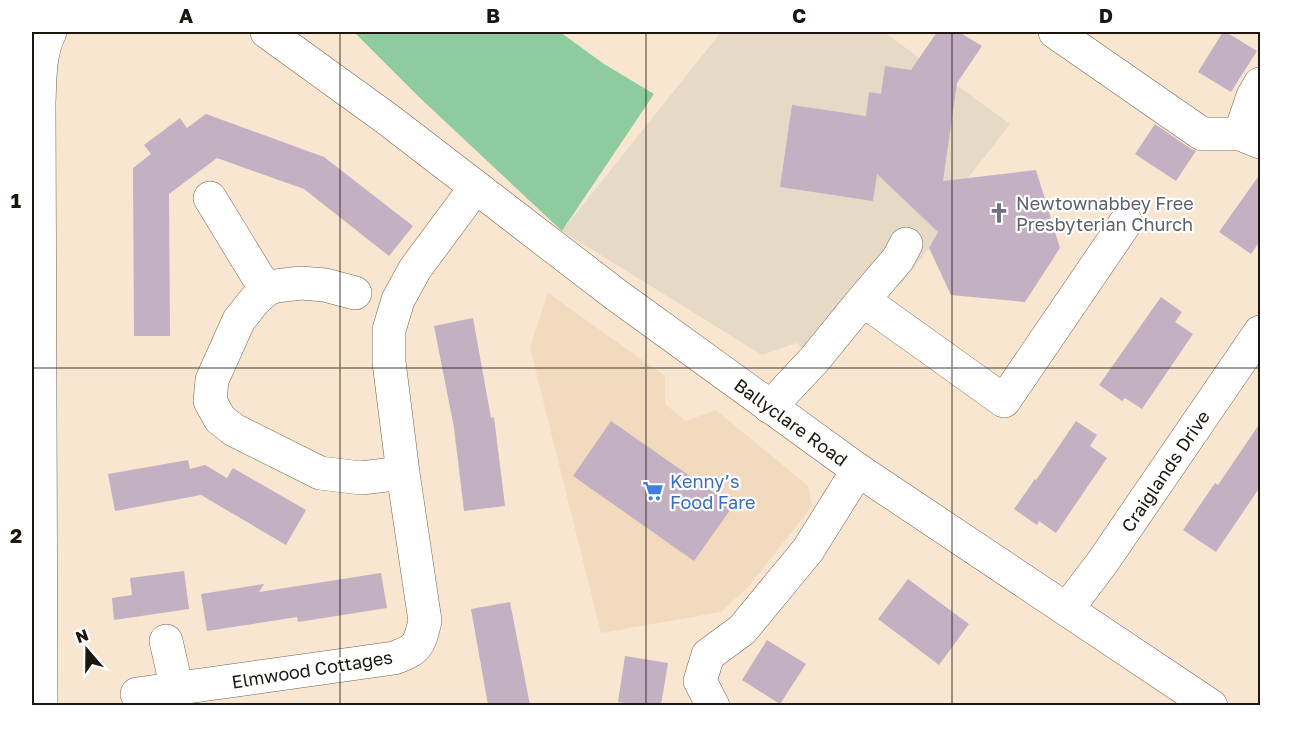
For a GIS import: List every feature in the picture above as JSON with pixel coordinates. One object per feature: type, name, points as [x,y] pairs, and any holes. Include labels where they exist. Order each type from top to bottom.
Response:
[{"type":"main road","points":[[41,705],[39,113],[42,54],[50,32]]},
{"type":"main road","name":"Ballyclare Road","points":[[267,32],[386,118],[615,294],[858,470],[1211,705]]},
{"type":"main road","name":"Ballyclare Road","points":[[306,32],[386,118]]},
{"type":"main road","points":[[1055,32],[1202,134],[1250,138],[1253,96],[1260,84]]},
{"type":"main road","name":"Elmwood Cottages","points":[[137,694],[394,658],[410,652],[420,641],[426,621],[388,362],[389,330],[398,300],[415,269],[476,188]]},
{"type":"main road","points":[[210,198],[266,290]]},
{"type":"main road","points":[[863,300],[1004,401],[1126,222]]},
{"type":"main road","points":[[770,407],[814,360],[898,259],[906,244]]},
{"type":"main road","points":[[355,293],[325,285],[301,283],[276,286],[266,290],[239,320],[212,380],[210,401],[220,418],[234,430],[320,473],[361,478],[403,473]]},
{"type":"main road","name":"Craiglands Drive","points":[[1067,609],[1102,563],[1260,332]]},
{"type":"main road","points":[[713,705],[700,681],[708,655],[742,630],[801,559],[858,470]]},
{"type":"main road","points":[[166,641],[177,689]]},
{"type":"shaded area","points":[[721,32],[884,32],[1010,124],[968,178],[929,248],[902,283],[863,300],[814,360],[796,343],[762,355],[562,231]]},
{"type":"shaded area","points":[[548,293],[665,376],[665,404],[686,421],[716,410],[808,486],[812,506],[750,585],[721,612],[601,633],[530,348]]},
{"type":"green space","points":[[354,32],[560,32],[604,64],[654,94],[562,231],[420,98]]},
{"type":"building","points":[[937,32],[959,32],[982,46],[957,83],[943,181],[1036,170],[1060,248],[1025,302],[951,295],[929,248],[938,232],[877,174],[873,201],[780,187],[792,105],[866,116],[869,92],[881,94],[885,66],[911,70]]},
{"type":"building","points":[[1223,32],[1257,51],[1231,92],[1198,72]]},
{"type":"building","points":[[206,114],[324,157],[413,226],[389,256],[304,189],[217,158],[169,194],[170,336],[134,336],[133,168],[151,154],[144,145],[180,118],[187,128]]},
{"type":"building","points":[[1155,124],[1196,151],[1176,181],[1135,154]]},
{"type":"building","points":[[1260,174],[1260,241],[1251,254],[1219,232]]},
{"type":"building","points":[[1161,297],[1182,312],[1175,322],[1193,334],[1142,409],[1125,398],[1122,401],[1099,385]]},
{"type":"building","points":[[473,318],[491,418],[494,417],[505,506],[464,511],[454,428],[434,326]]},
{"type":"building","name":"Kenny’s Food Fare","points":[[611,421],[733,506],[694,561],[573,476]]},
{"type":"building","points":[[1076,421],[1097,435],[1090,446],[1107,458],[1056,533],[1039,521],[1037,525],[1014,509]]},
{"type":"building","points":[[1260,423],[1260,487],[1216,552],[1183,530],[1215,483],[1218,485]]},
{"type":"building","points":[[188,460],[190,469],[205,465],[227,478],[233,468],[306,510],[286,545],[201,495],[115,511],[108,474]]},
{"type":"building","points":[[184,571],[189,609],[114,620],[112,598],[132,595],[130,578]]},
{"type":"building","points":[[381,573],[387,608],[298,622],[297,617],[207,631],[201,594],[264,584],[259,592]]},
{"type":"building","points":[[908,579],[969,624],[939,665],[878,619]]},
{"type":"building","points":[[510,602],[530,705],[488,705],[471,609]]},
{"type":"building","points":[[767,640],[806,664],[780,704],[742,680]]},
{"type":"building","points":[[625,656],[668,663],[661,705],[618,702]]},
{"type":"place","name":"Newtownabbey Free Presbyterian Church","points":[[999,213]]},
{"type":"place","name":"Kenny’s Food Fare","points":[[653,491]]}]
